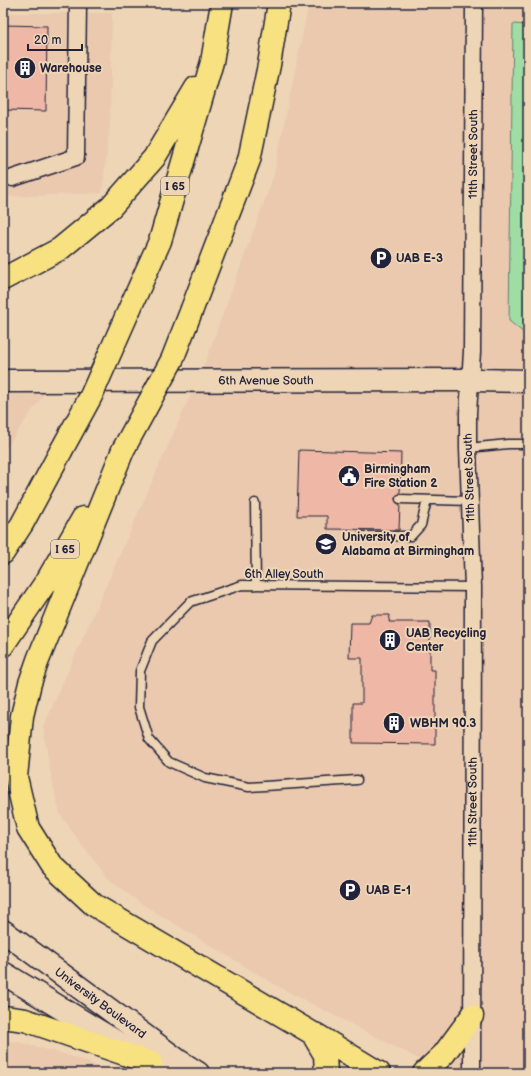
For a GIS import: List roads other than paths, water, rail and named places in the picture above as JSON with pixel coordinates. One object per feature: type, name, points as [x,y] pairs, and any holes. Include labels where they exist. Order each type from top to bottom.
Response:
[{"type":"highway","name":"I 65","points":[[3,553],[22,524],[91,396],[160,241],[212,62],[222,3]]},
{"type":"highway","name":"I 65","points":[[3,645],[48,579],[123,450],[172,360],[249,160],[269,65],[279,3]]},
{"type":"highway","points":[[3,279],[60,249],[111,207],[154,158],[212,62]]},
{"type":"highway","points":[[123,450],[30,683],[22,716],[16,777],[28,828],[52,866],[94,905],[379,1073]]},
{"type":"highway","points":[[424,1073],[444,1054],[472,1016]]},
{"type":"highway","points":[[3,1017],[25,1020],[151,1063]]},
{"type":"highway","points":[[312,1033],[325,1055],[326,1073]]},
{"type":"main road","name":"6th Avenue South","points":[[3,381],[528,381]]},
{"type":"main road","name":"University Boulevard","points":[[3,931],[179,1061],[198,1073]]},
{"type":"main road","name":"University Boulevard","points":[[3,973],[151,1063],[173,1073]]},
{"type":"street","points":[[8,178],[76,157],[78,3]]},
{"type":"street","name":"11th Street South","points":[[472,1073],[473,587],[468,414],[472,352],[474,3]]},
{"type":"lane","points":[[468,448],[508,444],[528,444]]},
{"type":"lane","points":[[400,499],[470,501]]},
{"type":"lane","points":[[361,536],[411,536],[421,525],[427,500]]},
{"type":"lane","points":[[255,502],[256,585]]},
{"type":"lane","name":"6th Alley South","points":[[357,780],[249,787],[205,778],[169,762],[149,739],[139,707],[140,671],[152,641],[190,602],[242,585],[473,587]]},
{"type":"place","name":"Warehouse","points":[[25,68]]},
{"type":"place","name":"UAB E-3","points":[[381,258]]},
{"type":"place","name":"Birmingham Fire Station 2","points":[[349,476]]},
{"type":"place","name":"University of Alabama at Birmingham","points":[[326,544]]},
{"type":"place","name":"UAB Recycling Center","points":[[390,640]]},
{"type":"place","name":"WBHM 90.3","points":[[394,723]]},
{"type":"place","name":"UAB E-1","points":[[350,890]]}]
